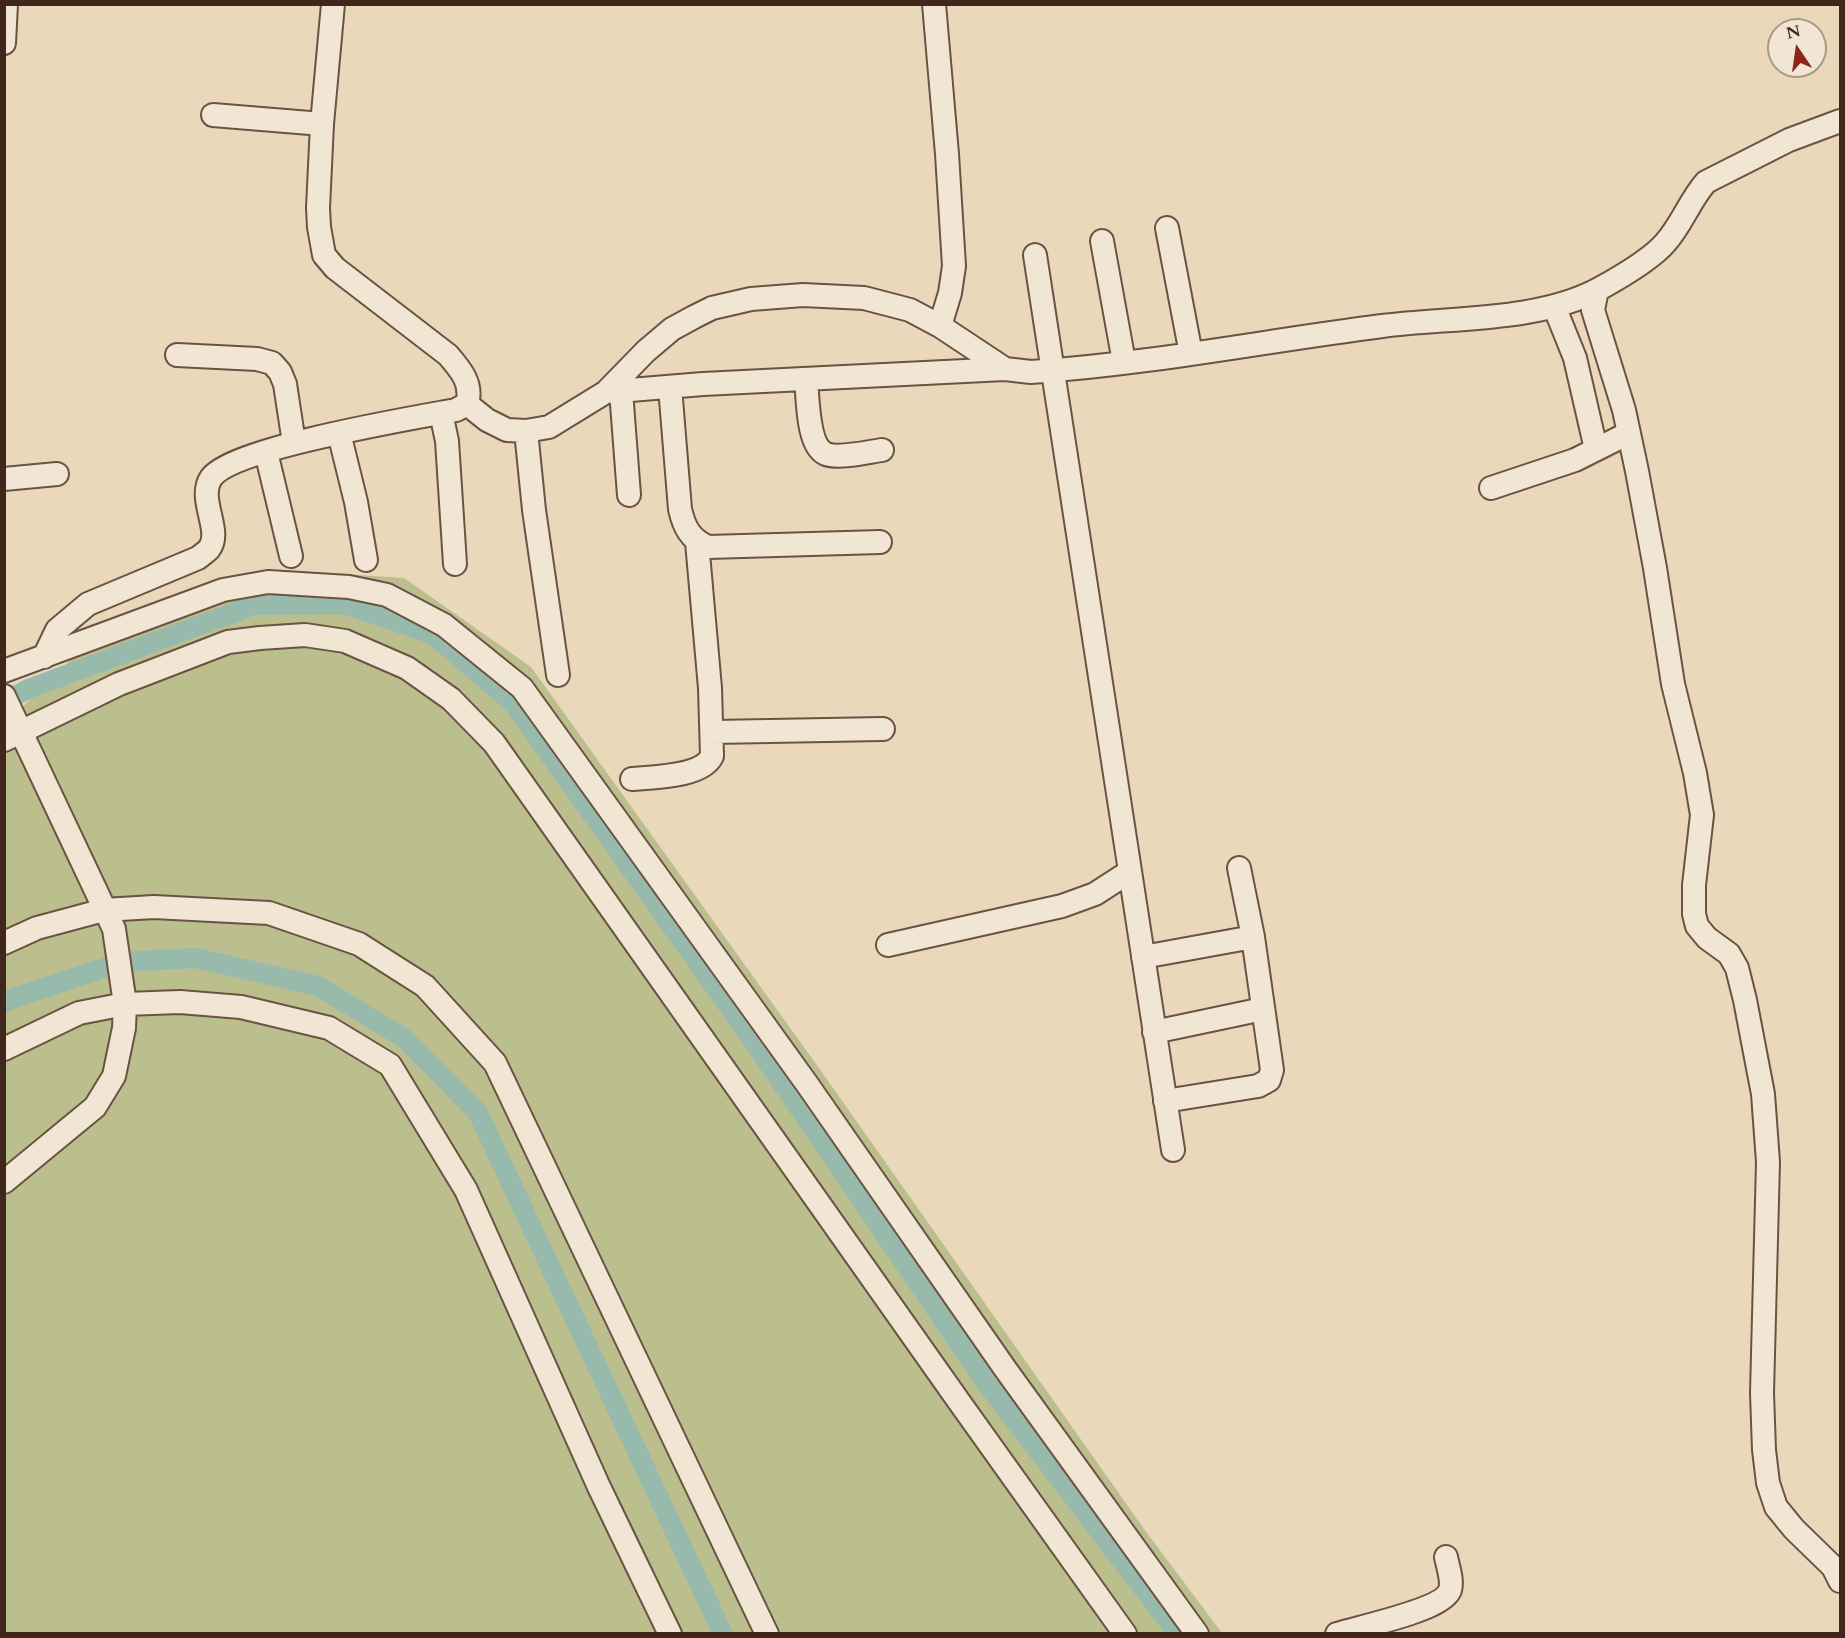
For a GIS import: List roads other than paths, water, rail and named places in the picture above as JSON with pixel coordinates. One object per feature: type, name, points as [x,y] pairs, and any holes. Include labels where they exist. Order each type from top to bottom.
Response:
[{"type":"street","points":[[4,43],[6,4]]},
{"type":"street","points":[[44,657],[57,630],[88,604],[198,558],[209,549],[213,538],[207,494],[209,481],[217,471],[294,443],[456,410],[467,404],[470,392],[463,373],[448,355],[335,268],[324,255],[318,208],[322,124],[333,4]]},
{"type":"street","points":[[934,4],[954,266],[950,293],[940,326]]},
{"type":"street","points":[[213,115],[322,124]]},
{"type":"street","points":[[614,391],[1005,369],[1031,372],[1054,370],[1191,354],[1383,326],[1516,313],[1554,306],[1597,290],[1628,272],[1665,244],[1706,182],[1789,140],[1840,121]]},
{"type":"street","points":[[1167,228],[1191,354]]},
{"type":"street","points":[[1102,241],[1124,362]]},
{"type":"street","points":[[1035,255],[1173,1150]]},
{"type":"street","points":[[1597,290],[1593,310],[1629,433],[1655,568],[1673,684],[1695,773],[1702,815],[1694,885],[1694,914],[1697,926],[1707,938],[1729,954],[1737,968],[1763,1094],[1768,1162],[1762,1393],[1768,1483],[1776,1507],[1794,1529],[1833,1566],[1840,1581]]},
{"type":"street","points":[[467,404],[487,420],[507,430],[526,431],[549,427],[614,391],[646,351],[672,329],[712,309],[751,299],[803,295],[864,298],[910,310],[940,326],[1005,369]]},
{"type":"street","points":[[1554,306],[1575,358],[1596,449]]},
{"type":"street","points":[[177,355],[258,359],[272,363],[280,372],[285,384],[294,443]]},
{"type":"street","points":[[806,379],[812,433],[817,448],[827,454],[842,455],[882,450]]},
{"type":"street","points":[[670,387],[683,523],[697,542],[708,547],[880,542]]},
{"type":"street","points":[[614,391],[630,495]]},
{"type":"street","points":[[441,413],[447,441],[454,564]]},
{"type":"street","points":[[526,431],[534,510],[558,675]]},
{"type":"street","points":[[339,433],[356,502],[366,561]]},
{"type":"street","points":[[1491,488],[1575,459],[1629,433]]},
{"type":"street","points":[[267,452],[291,556]]},
{"type":"street","points":[[4,479],[57,474]]},
{"type":"street","points":[[632,779],[681,773],[703,767],[712,756],[713,732],[697,542]]},
{"type":"street","points":[[4,671],[223,590],[268,582],[349,587],[387,595],[444,625],[522,688],[807,1084],[1006,1370],[1197,1634]]},
{"type":"street","points":[[15,732],[119,684],[228,642],[260,638],[305,635],[345,641],[407,668],[451,699],[494,743],[1125,1634]]},
{"type":"street","points":[[4,696],[15,732],[109,919],[124,997],[124,1028],[114,1076],[95,1107],[4,1182]]},
{"type":"street","points":[[713,732],[883,729]]},
{"type":"street","points":[[1165,1101],[1258,1086],[1269,1080],[1272,1060],[1253,937],[1239,868]]},
{"type":"street","points":[[888,945],[1062,906],[1095,894],[1129,872]]},
{"type":"street","points":[[4,943],[37,928],[109,919],[153,907],[269,913],[359,944],[425,986],[495,1063],[767,1634]]},
{"type":"street","points":[[1143,957],[1253,937]]},
{"type":"street","points":[[4,1049],[79,1014],[124,997],[241,1007],[329,1028],[390,1065],[466,1190],[599,1487],[670,1634]]},
{"type":"street","points":[[1154,1032],[1263,1009]]},
{"type":"street","points":[[1337,1634],[1425,1609],[1444,1599],[1450,1590],[1446,1557]]},
{"type":"waterway","points":[[4,702],[28,689],[254,605],[344,604],[432,634],[513,703],[752,1039],[987,1384],[1178,1634]]},
{"type":"waterway","points":[[4,1003],[121,962],[195,958],[318,986],[404,1038],[478,1113],[723,1634]]}]
